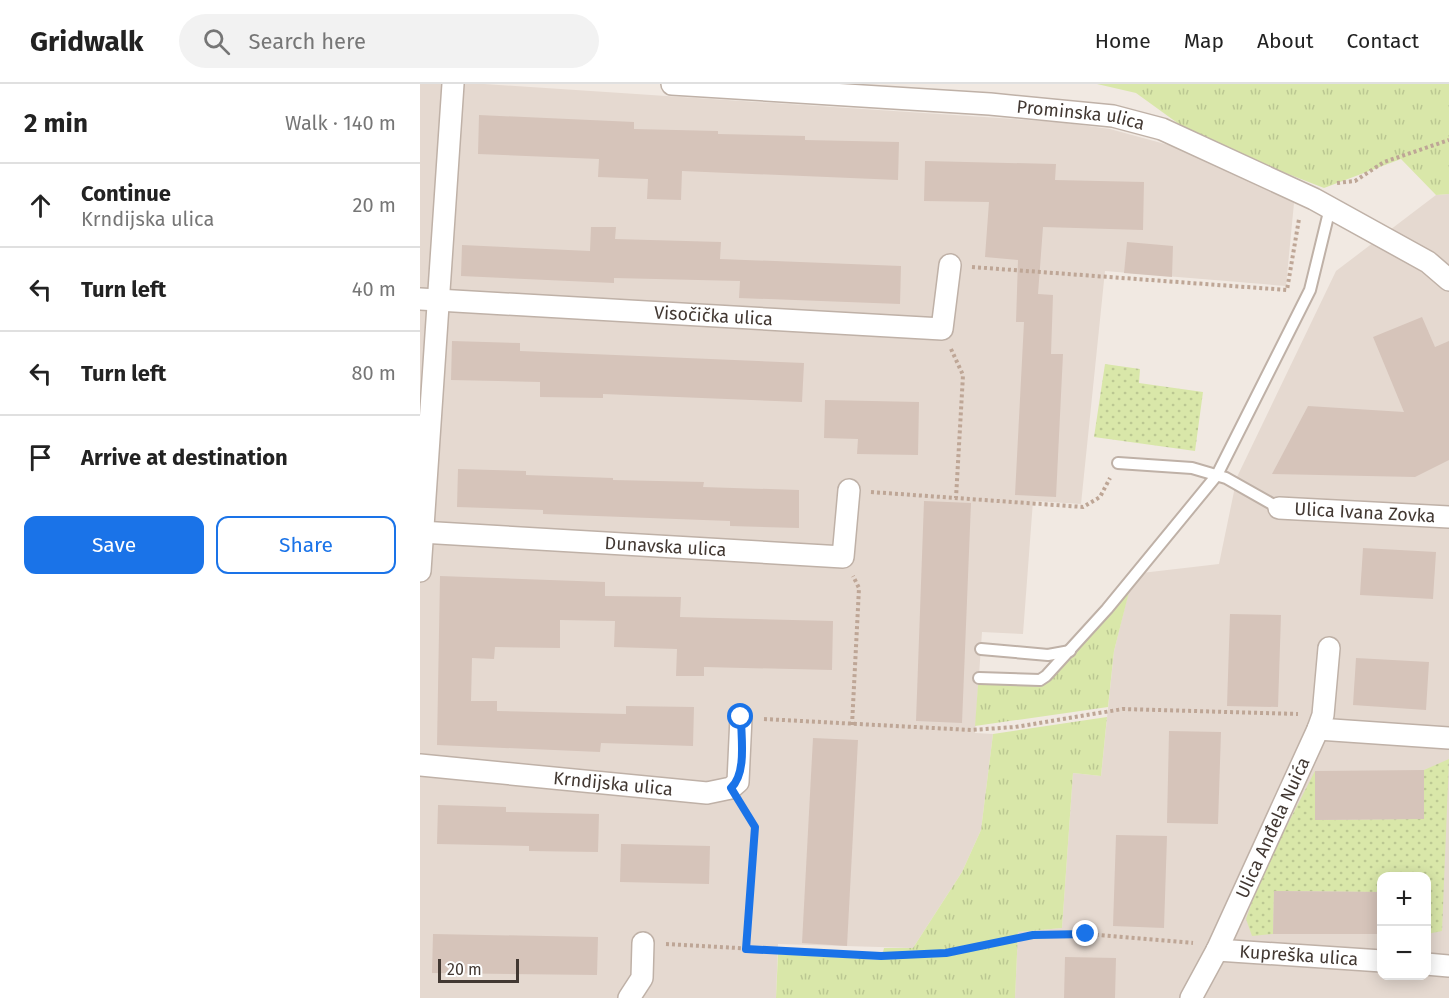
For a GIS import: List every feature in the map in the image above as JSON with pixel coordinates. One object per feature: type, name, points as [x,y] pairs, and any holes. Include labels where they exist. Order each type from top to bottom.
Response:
[{"type":"street","points":[[420,571],[429,300],[453,84]]},
{"type":"street","name":"Prominska ulica","points":[[672,84],[990,104],[1113,116],[1162,129],[1304,194],[1428,262],[1449,280]]},
{"type":"street","points":[[942,328],[950,265]]},
{"type":"street","name":"Visočička ulica","points":[[429,300],[942,328]]},
{"type":"street","points":[[843,557],[849,490]]},
{"type":"street","name":"Ulica Ivana Zovka","points":[[1279,508],[1449,517]]},
{"type":"street","name":"Dunavska ulica","points":[[421,532],[843,557]]},
{"type":"street","name":"Ulica Anđela Nuića","points":[[1191,998],[1216,950],[1320,722],[1329,648]]},
{"type":"street","points":[[731,788],[738,782],[740,771],[741,717]]},
{"type":"street","points":[[1320,722],[1449,738]]},
{"type":"street","name":"Krndijska ulica","points":[[420,765],[707,793],[731,788]]},
{"type":"street","points":[[629,998],[642,978],[643,943]]},
{"type":"street","name":"Kupreška ulica","points":[[1216,950],[1377,961]]},
{"type":"street","points":[[1431,964],[1449,966]]},
{"type":"lane","points":[[979,678],[1040,680],[1070,651],[1217,475],[1310,290],[1329,208]]},
{"type":"lane","points":[[1118,463],[1192,468],[1217,475],[1279,508]]},
{"type":"lane","points":[[981,649],[1048,655],[1070,651]]},
{"type":"path","points":[[950,265],[1287,290],[1304,194],[1319,185],[1355,181],[1384,162],[1449,140]]},
{"type":"path","points":[[942,328],[963,375],[956,498]]},
{"type":"path","points":[[849,490],[1083,507],[1100,496],[1118,463]]},
{"type":"path","points":[[843,557],[859,588],[852,725]]},
{"type":"path","points":[[741,717],[970,730],[1015,727],[1123,709],[1320,722]]},
{"type":"path","points":[[731,788],[755,827],[746,949]]},
{"type":"path","points":[[643,943],[903,955],[946,953],[1033,935],[1086,934],[1187,942],[1216,950]]},
{"type":"shaded area","points":[[420,84],[484,84],[1059,122],[1110,129],[1176,147],[1212,161],[1294,203],[1286,286],[1105,271],[1081,504],[1033,501],[1023,634],[982,632],[975,733],[993,734],[981,830],[962,872],[913,948],[778,944],[776,998],[420,998]]},
{"type":"shaded area","points":[[1449,194],[1449,998],[1015,998],[1018,932],[1062,928],[1073,773],[1101,776],[1114,651],[1133,574],[1219,564],[1237,477],[1336,271],[1436,195]]},
{"type":"green space","points":[[1097,84],[1449,84],[1449,194],[1436,195],[1401,159],[1324,188],[1201,140],[1136,93]]},
{"type":"green space","points":[[1105,364],[1140,369],[1139,383],[1203,392],[1195,451],[1094,437]]},
{"type":"green space","points":[[1129,592],[1114,651],[1108,707],[975,726],[978,685],[1044,685]]},
{"type":"green space","points":[[1107,717],[1101,776],[1073,773],[1062,928],[1018,932],[1015,998],[776,998],[778,954],[881,960],[884,948],[913,948],[962,872],[981,830],[993,734]]},
{"type":"green space","points":[[1449,759],[1442,931],[1431,933],[1431,872],[1377,872],[1377,892],[1274,891],[1273,934],[1252,936],[1246,919],[1261,876],[1315,771],[1315,820],[1424,819],[1424,770]]},
{"type":"building","points":[[479,115],[634,122],[634,129],[805,136],[805,140],[899,142],[898,180],[682,171],[681,200],[647,199],[648,179],[598,177],[599,159],[478,154]]},
{"type":"building","points":[[925,161],[1056,164],[1055,180],[1144,182],[1143,230],[1043,227],[1038,294],[1053,295],[1051,354],[1063,354],[1056,497],[1015,495],[1024,322],[1016,322],[1018,260],[985,257],[989,202],[924,201]]},
{"type":"building","points":[[591,227],[616,227],[615,239],[721,242],[720,259],[901,266],[900,304],[739,298],[740,281],[614,278],[614,283],[461,276],[462,245],[590,251]]},
{"type":"building","points":[[1127,242],[1173,246],[1172,277],[1124,273]]},
{"type":"building","points":[[1422,317],[1435,347],[1449,341],[1449,460],[1415,477],[1272,474],[1308,406],[1404,412],[1373,337]]},
{"type":"building","points":[[452,341],[520,343],[520,351],[804,363],[802,402],[603,394],[603,398],[540,397],[540,382],[451,380]]},
{"type":"building","points":[[825,400],[919,402],[918,455],[857,454],[858,439],[824,438]]},
{"type":"building","points":[[458,469],[526,471],[526,475],[613,478],[613,480],[704,482],[703,487],[799,490],[799,528],[730,526],[730,521],[543,514],[543,510],[457,507]]},
{"type":"building","points":[[924,501],[971,503],[962,723],[916,721]]},
{"type":"building","points":[[1363,548],[1436,552],[1433,599],[1360,595]]},
{"type":"building","points":[[440,576],[605,582],[605,596],[681,597],[680,617],[833,621],[832,670],[704,667],[704,676],[676,676],[677,649],[614,647],[615,621],[560,620],[560,648],[495,647],[494,659],[472,658],[471,701],[497,701],[497,711],[626,714],[626,706],[694,707],[693,746],[601,743],[600,752],[437,745]]},
{"type":"building","points":[[1230,614],[1281,615],[1278,707],[1227,706]]},
{"type":"building","points":[[1356,658],[1429,662],[1426,710],[1353,705]]},
{"type":"building","points":[[1169,731],[1221,732],[1218,824],[1167,823]]},
{"type":"building","points":[[813,738],[858,740],[847,946],[802,943]]},
{"type":"building","points":[[1424,770],[1424,819],[1315,820],[1315,771]]},
{"type":"building","points":[[438,805],[506,807],[506,812],[599,814],[598,852],[529,851],[529,846],[437,844]]},
{"type":"building","points":[[1116,835],[1167,836],[1164,928],[1113,926]]},
{"type":"building","points":[[621,844],[710,846],[709,884],[620,882]]},
{"type":"building","points":[[1274,891],[1377,892],[1377,934],[1273,934]]},
{"type":"building","points":[[433,934],[598,937],[597,975],[432,973]]},
{"type":"building","points":[[1065,957],[1116,958],[1115,998],[1064,998]]},
{"type":"route","points":[[741,717],[740,771],[738,782],[731,788],[755,827],[746,949],[881,956],[946,953],[1033,935],[1086,934]]}]
